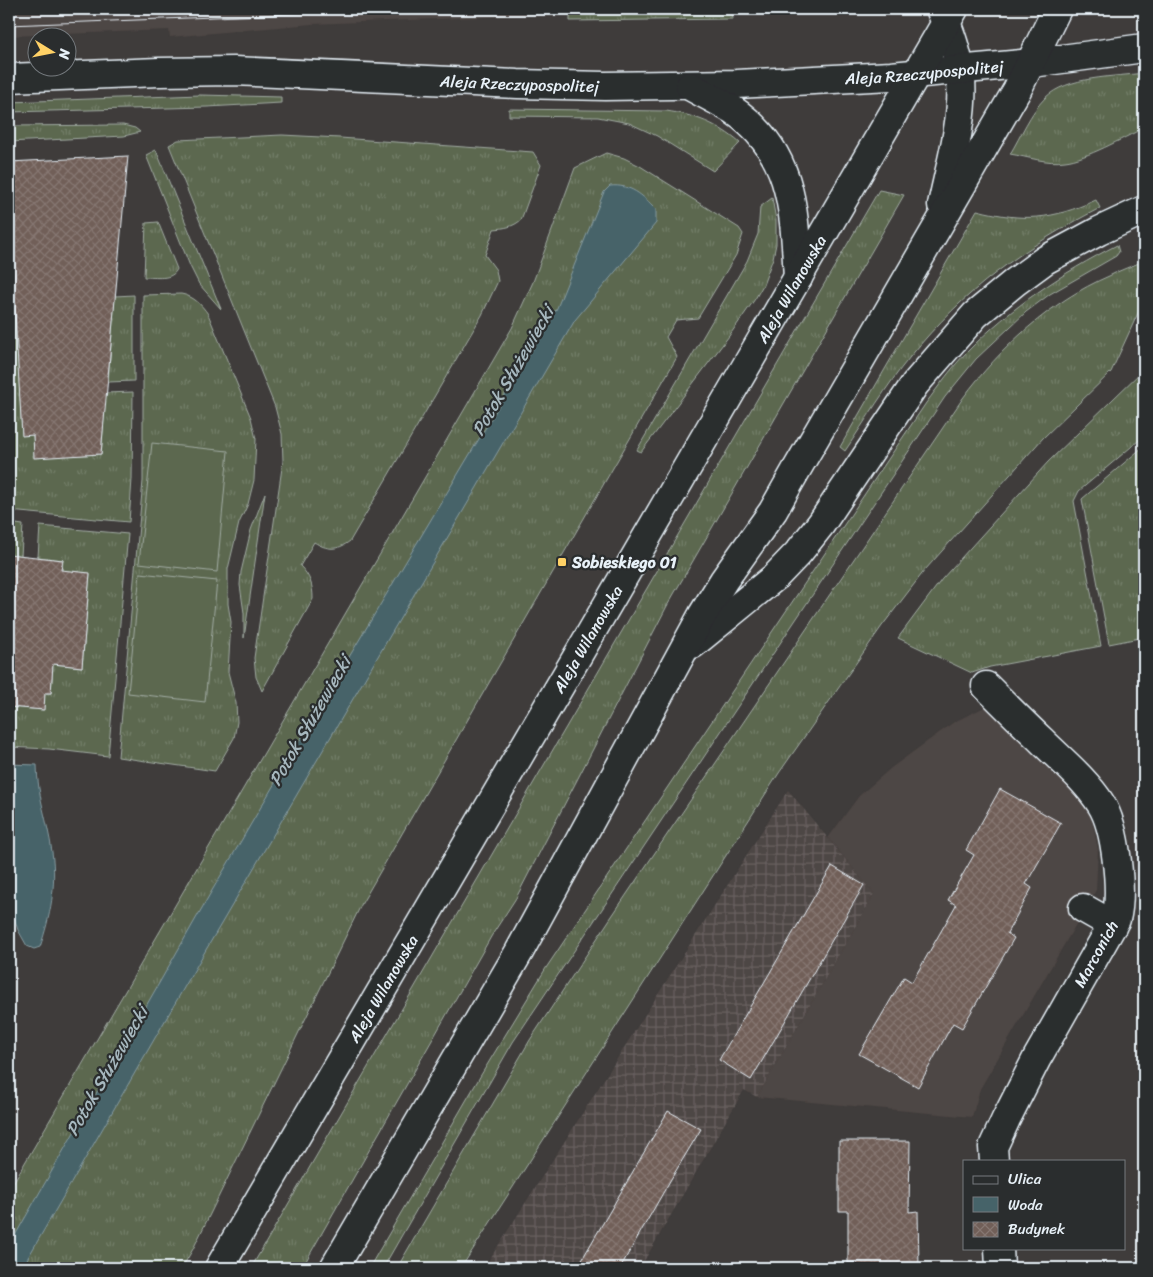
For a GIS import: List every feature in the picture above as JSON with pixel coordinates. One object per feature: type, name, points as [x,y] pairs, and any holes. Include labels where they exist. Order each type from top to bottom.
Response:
[{"type":"main road","points":[[334,1268],[520,952],[682,653],[724,580],[773,511],[1032,63],[1058,9]]},
{"type":"main road","points":[[937,229],[960,116],[961,98],[959,69],[947,13]]},
{"type":"main road","name":"Aleja Wilanowska","points":[[219,1268],[798,278],[916,73],[947,13]]},
{"type":"main road","name":"Aleja Rzeczypospolitej","points":[[9,78],[234,71],[480,83],[688,85],[819,80],[916,73],[1032,63],[1144,48]]},
{"type":"main road","points":[[688,85],[733,110],[761,135],[778,160],[785,175],[794,214],[798,278]]},
{"type":"main road","points":[[682,653],[775,577],[798,554],[915,384],[975,315],[1045,260],[1099,231],[1144,210]]},
{"type":"main road","name":"Marconich","points":[[986,686],[1073,771],[1102,805],[1112,833],[1118,872],[1118,912],[1037,1058],[1006,1119],[993,1147],[994,1160]]},
{"type":"main road","points":[[1083,908],[1112,925]]},
{"type":"main road","points":[[999,1250],[1000,1268]]},
{"type":"shaded area","points":[[9,9],[686,9],[312,24],[170,37],[169,30],[78,33],[78,28],[28,28],[28,35],[9,36]]},
{"type":"shaded area","points":[[991,704],[1069,784],[1091,814],[1098,849],[1096,890],[980,1089],[972,1117],[757,1097],[874,894],[828,838],[859,796],[891,768],[954,722]]},
{"type":"shaded area","points":[[788,790],[874,894],[757,1097],[744,1090],[640,1268],[484,1268]]},
{"type":"green space","points":[[731,9],[733,19],[570,21],[570,14]]},
{"type":"green space","points":[[1144,73],[1144,128],[1104,148],[1074,159],[1051,162],[1010,154],[1035,111],[1045,98],[1054,91],[1078,81]]},
{"type":"green space","points":[[200,95],[281,97],[281,103],[207,107],[9,112],[9,102]]},
{"type":"green space","points":[[509,109],[666,111],[706,121],[732,136],[740,143],[713,171],[657,136],[629,123],[598,117],[509,116]]},
{"type":"green space","points":[[123,125],[135,128],[140,132],[124,136],[9,142],[9,126]]},
{"type":"green space","points":[[282,135],[533,152],[541,165],[521,220],[509,227],[494,229],[485,255],[496,270],[498,281],[482,315],[350,541],[336,548],[323,547],[314,542],[300,566],[310,581],[313,599],[262,691],[256,677],[254,658],[283,461],[282,434],[275,407],[169,145],[178,140]]},
{"type":"green space","points":[[156,150],[221,309],[199,284],[190,266],[146,155]]},
{"type":"green space","points":[[606,153],[624,158],[640,166],[739,228],[743,234],[736,255],[698,318],[676,320],[666,337],[677,357],[362,903],[182,1268],[9,1268],[9,1190],[512,328],[533,282],[575,168]]},
{"type":"green space","points":[[879,190],[904,195],[667,606],[516,898],[492,935],[302,1268],[251,1268]]},
{"type":"green space","points":[[772,198],[776,220],[776,244],[763,285],[729,336],[641,452],[637,450],[747,261],[758,234],[760,207]]},
{"type":"green space","points":[[1096,200],[1100,208],[1046,238],[1021,255],[997,272],[952,311],[901,368],[845,451],[840,447],[977,210],[1010,216],[1038,217],[1065,212]]},
{"type":"green space","points":[[158,222],[177,269],[175,273],[167,277],[144,277],[146,223]]},
{"type":"green space","points":[[1117,245],[1119,252],[1116,256],[1050,294],[1026,312],[976,359],[945,397],[513,1042],[383,1268],[369,1268],[481,1075],[546,968],[926,403],[961,358],[1001,320],[1057,279]]},
{"type":"green space","points":[[1144,261],[1144,300],[1111,372],[1043,438],[925,570],[882,626],[779,773],[461,1268],[397,1268],[530,1040],[963,398],[993,361],[1047,312],[1088,286]]},
{"type":"green space","points":[[181,294],[196,301],[208,314],[251,418],[256,439],[254,480],[248,504],[239,523],[228,569],[228,604],[231,622],[228,672],[236,703],[237,722],[234,738],[215,771],[118,757],[143,481],[143,295]]},
{"type":"green space","points":[[134,295],[134,381],[108,382],[115,296]]},
{"type":"green space","points":[[9,301],[15,301],[22,435],[33,435],[35,457],[101,454],[106,393],[133,392],[132,479],[129,522],[9,511]]},
{"type":"green space","points":[[1144,369],[1144,436],[1079,491],[1074,501],[1101,646],[990,667],[972,673],[898,638],[942,579],[1048,462]]},
{"type":"green space","points":[[152,443],[228,451],[217,572],[139,563]]},
{"type":"green space","points":[[1144,446],[1144,637],[1109,644],[1082,499]]},
{"type":"green space","points":[[265,493],[244,638],[244,613],[240,585],[241,572],[251,530]]},
{"type":"green space","points":[[9,523],[23,525],[21,556],[9,555]]},
{"type":"green space","points":[[40,526],[128,534],[108,756],[49,749],[9,747],[9,707],[43,710],[45,693],[51,693],[53,664],[82,667],[90,574],[62,571],[63,560],[38,557]]},
{"type":"green space","points":[[140,573],[217,581],[205,702],[128,693]]},
{"type":"water","points":[[610,186],[624,187],[641,195],[656,209],[656,223],[575,320],[22,1268],[9,1268],[9,1246],[210,894],[557,308],[604,192]]},
{"type":"water","points":[[9,764],[37,765],[37,776],[52,852],[54,876],[50,913],[40,947],[34,949],[27,946],[18,930],[9,902]]},
{"type":"building","points":[[128,156],[101,454],[34,458],[33,435],[22,436],[12,261],[9,261],[9,162]]},
{"type":"building","points":[[9,554],[63,560],[61,570],[90,573],[82,667],[53,664],[51,693],[45,693],[44,710],[9,707]]},
{"type":"building","points":[[1000,789],[1061,823],[1026,884],[1032,888],[1007,933],[1014,938],[962,1028],[953,1023],[918,1087],[859,1054],[904,977],[912,982],[956,905],[948,900],[974,855],[966,850]]},
{"type":"building","points":[[832,866],[864,885],[751,1080],[719,1060]]},
{"type":"building","points":[[668,1111],[701,1129],[620,1268],[577,1268]]},
{"type":"building","points":[[839,1141],[910,1141],[909,1212],[918,1211],[919,1268],[857,1268],[857,1262],[848,1263],[848,1211],[839,1211]]},
{"type":"tram line","points":[[9,25],[419,9]]},
{"type":"place","name":"Sobieskiego 01","points":[[562,562]]},
{"type":"water label","name":"Potok Służewiecki","points":[[513,371]]},
{"type":"water label","name":"Potok Służewiecki","points":[[310,721]]},
{"type":"water label","name":"Potok Służewiecki","points":[[107,1071]]}]
